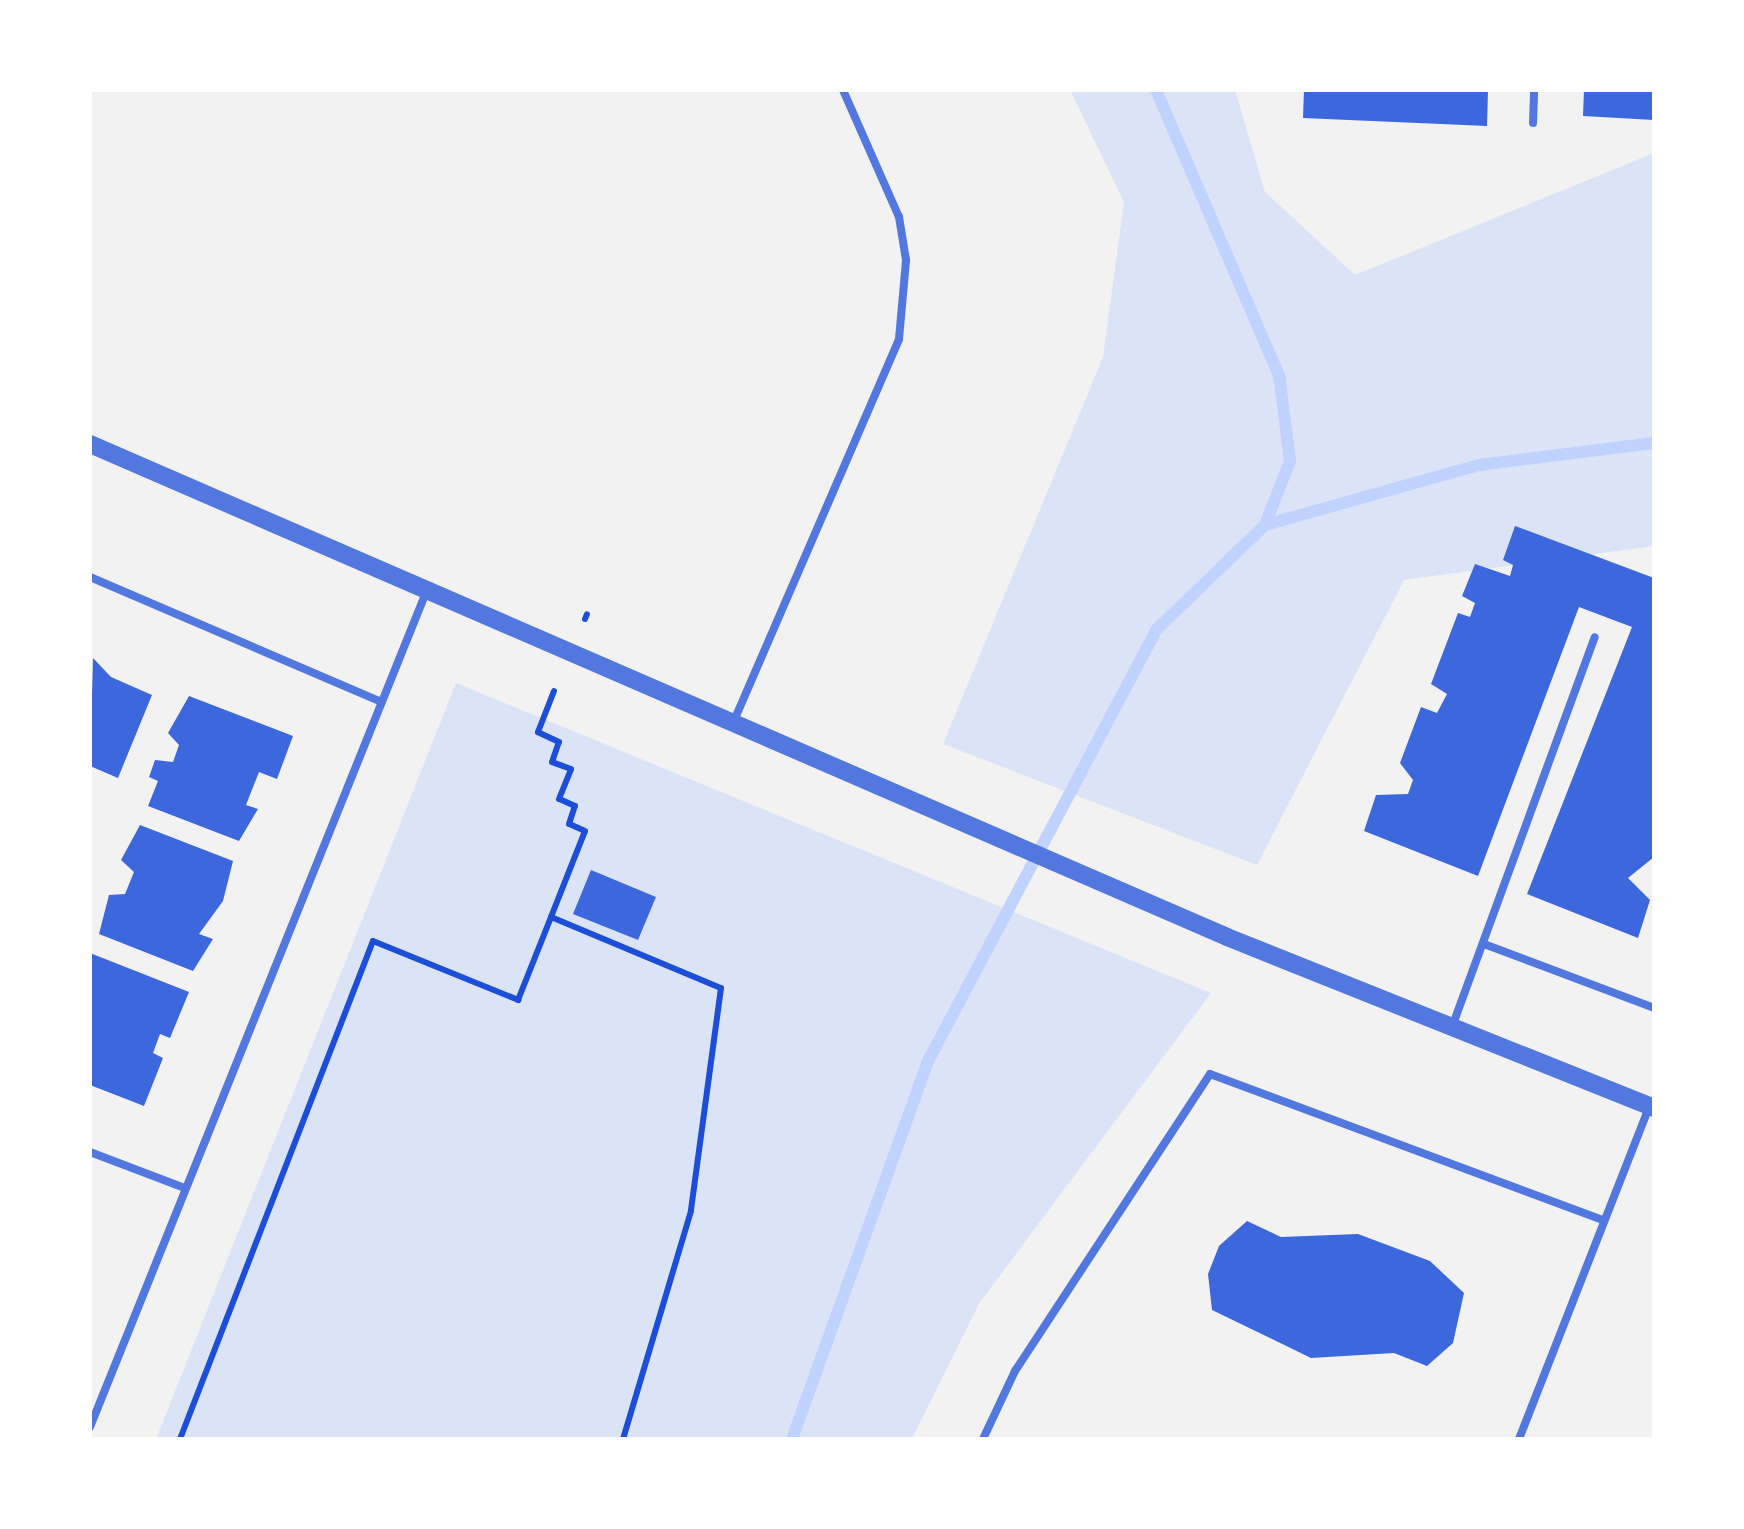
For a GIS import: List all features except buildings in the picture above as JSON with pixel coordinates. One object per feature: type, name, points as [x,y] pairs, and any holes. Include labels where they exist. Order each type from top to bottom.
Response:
[{"type":"street","points":[[90,444],[1227,937],[1450,1031],[1652,1107]]},
{"type":"lane","points":[[733,724],[898,339],[906,260],[899,218],[842,90]]},
{"type":"lane","points":[[1533,123],[1534,90]]},
{"type":"lane","points":[[90,577],[380,701]]},
{"type":"lane","points":[[90,1427],[427,590]]},
{"type":"lane","points":[[1450,1031],[1596,637]]},
{"type":"lane","points":[[1484,944],[1654,1008]]},
{"type":"lane","points":[[983,1439],[1016,1370],[1210,1074],[1602,1220]]},
{"type":"lane","points":[[1519,1439],[1602,1220],[1652,1107]]},
{"type":"lane","points":[[90,1152],[184,1188]]},
{"type":"path","points":[[180,1439],[373,941],[518,1000],[585,830],[569,824],[575,806],[559,799],[571,769],[552,762],[559,742],[538,732],[554,690]]},
{"type":"path","points":[[551,917],[721,988],[692,1210],[622,1439]]},
{"type":"shaded area","points":[[1070,90],[1235,90],[1265,192],[1355,275],[1654,153],[1654,546],[1404,580],[1257,865],[943,744],[1103,357],[1124,202]]},
{"type":"shaded area","points":[[456,683],[1211,993],[980,1302],[912,1439],[156,1439]]},
{"type":"waterway","points":[[1156,90],[1279,375],[1290,461],[1265,525]]},
{"type":"waterway","points":[[792,1439],[927,1063],[1156,630],[1265,525],[1479,465],[1654,443]]}]
